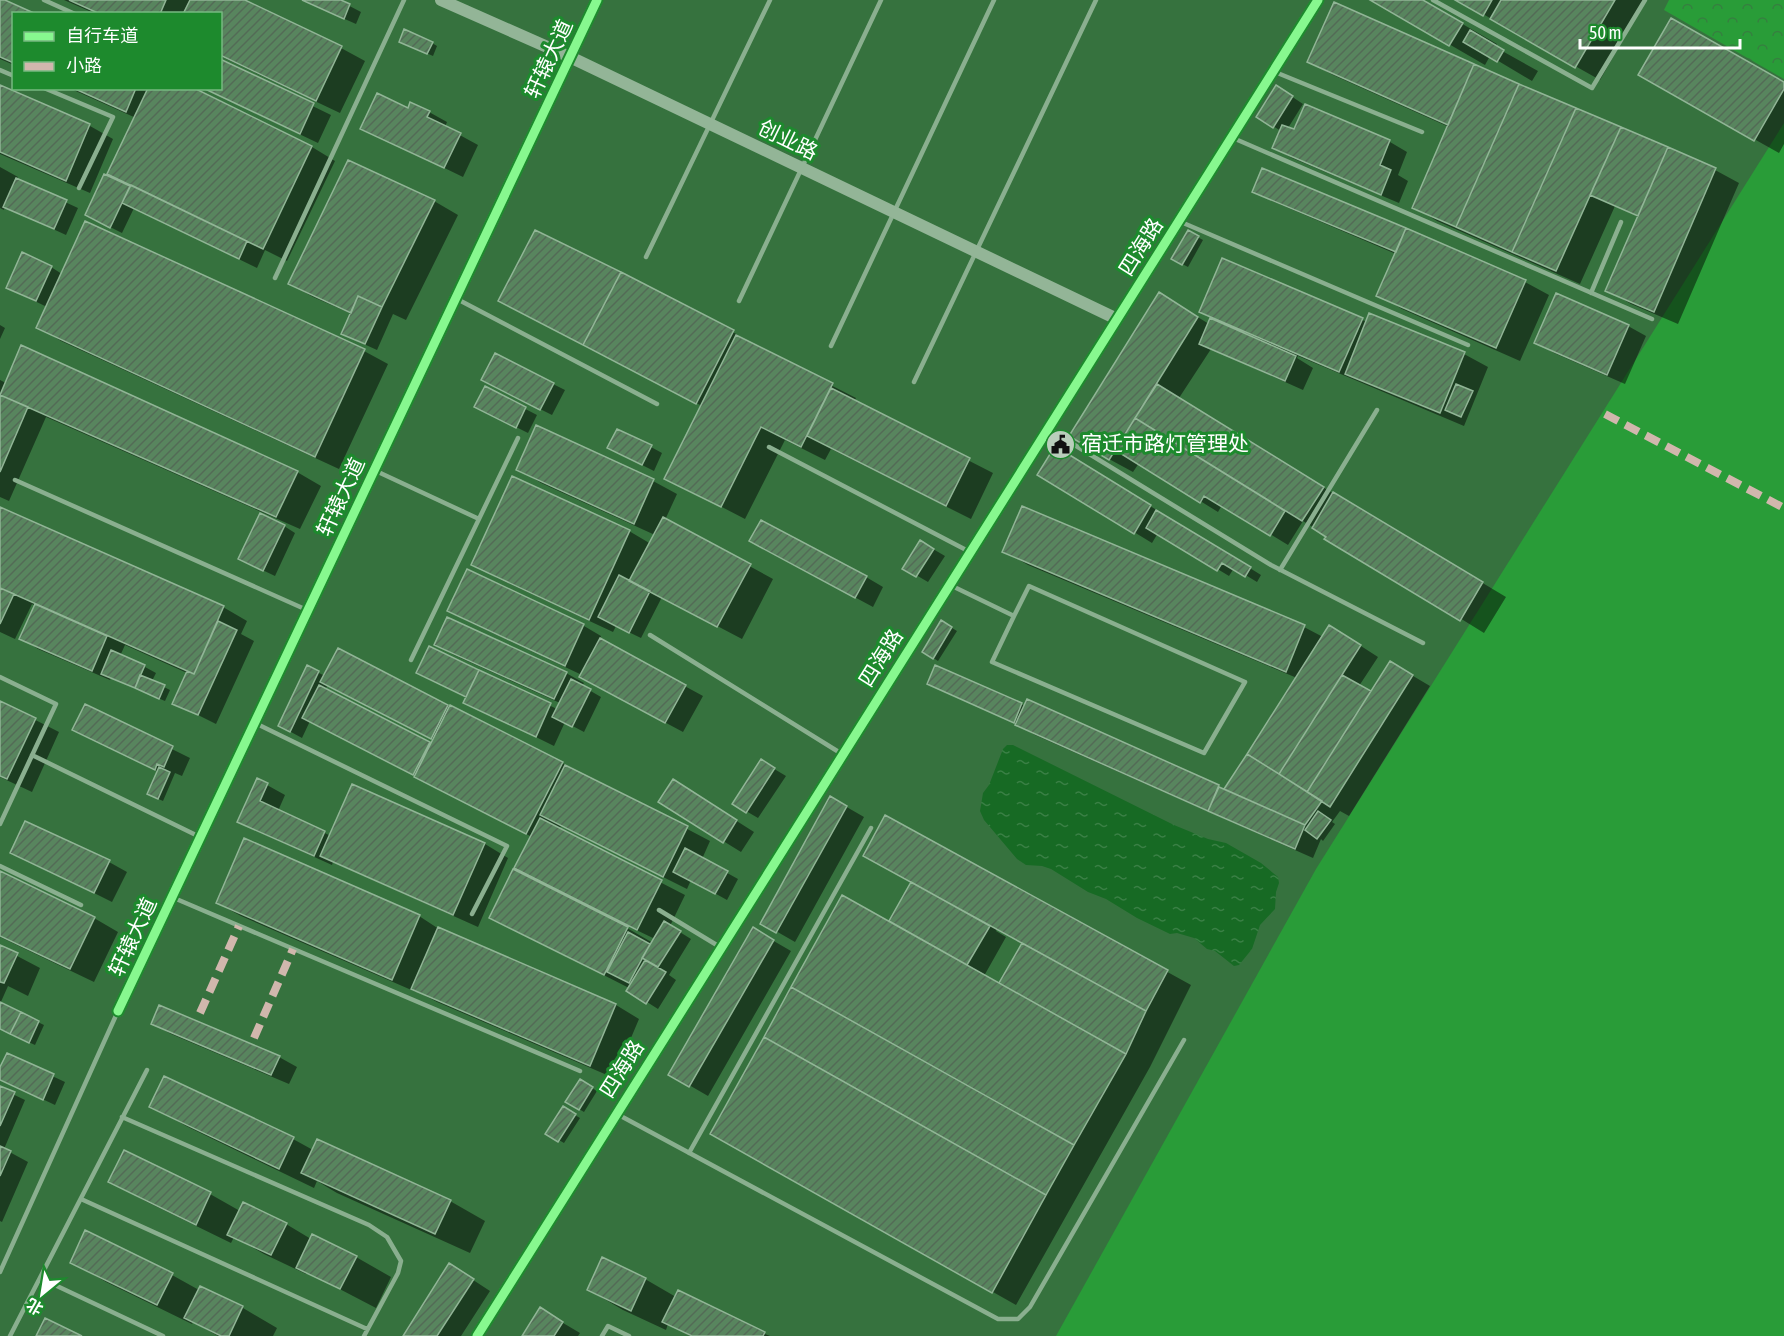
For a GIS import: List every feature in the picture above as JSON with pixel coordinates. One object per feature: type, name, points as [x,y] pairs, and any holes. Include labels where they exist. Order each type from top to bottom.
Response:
[{"type":"street","name":"创业路","points":[[441,0],[461,4],[1117,319]]},
{"type":"street","name":"轩辕大道","points":[[118,1011],[597,0]]},
{"type":"street","name":"四海路","points":[[477,1336],[615,1113],[1318,0]]},
{"type":"lane","points":[[44,0],[71,12]]},
{"type":"lane","points":[[275,278],[404,0]]},
{"type":"lane","points":[[646,257],[770,0]]},
{"type":"lane","points":[[739,301],[881,0]]},
{"type":"lane","points":[[831,346],[994,0]]},
{"type":"lane","points":[[914,382],[1096,0]]},
{"type":"lane","points":[[1433,0],[1592,88],[1645,0]]},
{"type":"lane","points":[[1273,71],[1422,132]]},
{"type":"lane","points":[[49,90],[113,117],[79,188]]},
{"type":"lane","points":[[1231,137],[1652,319]]},
{"type":"lane","points":[[1179,221],[1468,345]]},
{"type":"lane","points":[[1591,293],[1621,222]]},
{"type":"lane","points":[[456,298],[657,404]]},
{"type":"lane","points":[[1280,570],[1377,410]]},
{"type":"lane","points":[[1048,429],[1280,570],[1423,643]]},
{"type":"lane","points":[[411,660],[518,438]]},
{"type":"lane","points":[[769,447],[970,552]]},
{"type":"lane","points":[[374,470],[479,519]]},
{"type":"lane","points":[[15,480],[307,610]]},
{"type":"lane","points":[[949,584],[1014,616]]},
{"type":"lane","points":[[1029,586],[1245,682],[1204,753],[992,662],[1014,616],[1029,586]]},
{"type":"lane","points":[[650,635],[843,753]]},
{"type":"lane","points":[[0,677],[56,704],[0,824]]},
{"type":"lane","points":[[254,722],[507,846],[472,914]]},
{"type":"lane","points":[[32,755],[200,837]]},
{"type":"lane","points":[[689,1153],[871,828]]},
{"type":"lane","points":[[0,866],[81,905]]},
{"type":"lane","points":[[171,897],[580,1071]]},
{"type":"lane","points":[[659,910],[720,947]]},
{"type":"lane","points":[[0,1272],[118,1011]]},
{"type":"lane","points":[[615,1113],[998,1319],[1018,1319],[1030,1307],[1184,1040]]},
{"type":"lane","points":[[10,1336],[147,1070]]},
{"type":"lane","points":[[122,1117],[369,1225],[387,1237],[401,1261],[398,1273],[364,1336]]},
{"type":"lane","points":[[81,1199],[367,1329]]},
{"type":"lane","points":[[40,1278],[163,1336]]},
{"type":"lane","points":[[602,1336],[608,1326],[630,1336]]},
{"type":"green space","points":[[1669,0],[1784,0],[1784,79],[1664,10]]},
{"type":"green space","points":[[1784,123],[1784,1336],[1056,1336],[1316,869]]},
{"type":"water","points":[[1007,745],[1013,745],[1174,825],[1208,839],[1226,843],[1261,863],[1278,877],[1275,909],[1260,925],[1252,949],[1239,965],[1234,966],[1194,938],[1177,933],[1170,934],[1137,918],[1051,869],[1026,865],[1017,859],[984,820],[980,811],[983,793]]},
{"type":"building","points":[[0,0],[5,0],[32,12],[12,12],[12,62],[0,57]]},
{"type":"building","points":[[69,0],[166,0],[161,12],[96,12]]},
{"type":"building","points":[[190,0],[245,0],[342,46],[316,101],[222,56],[222,12],[184,12]]},
{"type":"building","points":[[302,0],[341,0],[350,4],[344,19]]},
{"type":"building","points":[[1370,0],[1423,0],[1463,23],[1449,46]]},
{"type":"building","points":[[1455,0],[1492,0],[1483,16]]},
{"type":"building","points":[[1501,0],[1615,0],[1575,68],[1490,19]]},
{"type":"building","points":[[1334,2],[1474,64],[1448,125],[1307,62]]},
{"type":"building","points":[[1671,18],[1784,82],[1784,89],[1754,141],[1638,75]]},
{"type":"building","points":[[404,29],[433,42],[427,54],[399,42]]},
{"type":"building","points":[[1470,30],[1504,50],[1497,62],[1463,42]]},
{"type":"building","points":[[222,60],[314,103],[300,134],[207,90],[222,90]]},
{"type":"building","points":[[1474,64],[1519,84],[1456,227],[1412,208]]},
{"type":"building","points":[[1519,84],[1576,108],[1512,252],[1456,227]]},
{"type":"building","points":[[0,85],[90,124],[66,181],[0,152]]},
{"type":"building","points":[[1276,85],[1293,96],[1273,128],[1256,117]]},
{"type":"building","points":[[77,90],[135,90],[126,112]]},
{"type":"building","points":[[147,90],[198,90],[312,146],[263,249],[107,174]]},
{"type":"building","points":[[377,93],[408,108],[410,102],[430,111],[427,117],[461,133],[444,168],[360,129]]},
{"type":"building","points":[[1305,104],[1390,140],[1380,165],[1391,170],[1381,195],[1272,148],[1282,125],[1294,129]]},
{"type":"building","points":[[1576,108],[1621,127],[1556,271],[1512,252]]},
{"type":"building","points":[[1621,127],[1668,147],[1638,216],[1590,195]]},
{"type":"building","points":[[1668,147],[1716,168],[1654,312],[1605,291]]},
{"type":"building","points":[[348,160],[435,200],[382,307],[358,296],[351,313],[288,284]]},
{"type":"building","points":[[1262,168],[1406,228],[1396,252],[1252,192]]},
{"type":"building","points":[[104,174],[130,186],[110,228],[85,215]]},
{"type":"building","points":[[16,178],[67,200],[54,229],[3,207]]},
{"type":"building","points":[[131,185],[247,241],[239,259],[122,203]]},
{"type":"building","points":[[85,221],[365,349],[315,457],[36,328]]},
{"type":"building","points":[[1406,228],[1526,280],[1496,348],[1376,296]]},
{"type":"building","points":[[535,230],[621,272],[583,345],[498,301]]},
{"type":"building","points":[[1188,230],[1199,236],[1182,265],[1171,259]]},
{"type":"building","points":[[22,252],[52,266],[36,301],[6,288]]},
{"type":"building","points":[[1222,258],[1363,318],[1339,372],[1199,312]]},
{"type":"building","points":[[621,272],[734,330],[696,404],[583,345]]},
{"type":"building","points":[[1159,292],[1198,317],[1109,460],[1069,436]]},
{"type":"building","points":[[1556,293],[1629,325],[1607,375],[1534,343]]},
{"type":"building","points":[[358,296],[382,307],[365,344],[341,334]]},
{"type":"building","points":[[1369,313],[1465,352],[1440,413],[1345,374]]},
{"type":"building","points":[[1210,318],[1296,356],[1285,381],[1199,344]]},
{"type":"building","points":[[736,335],[833,383],[801,447],[761,427],[721,507],[664,479]]},
{"type":"building","points":[[21,345],[298,471],[276,517],[0,395]]},
{"type":"building","points":[[495,353],[554,383],[540,410],[481,380]]},
{"type":"building","points":[[1157,384],[1324,487],[1302,521],[1135,418]]},
{"type":"building","points":[[1456,384],[1473,391],[1461,417],[1445,410]]},
{"type":"building","points":[[485,386],[526,407],[516,428],[474,407]]},
{"type":"building","points":[[831,388],[970,458],[946,506],[807,436]]},
{"type":"building","points":[[0,395],[28,407],[0,472]]},
{"type":"building","points":[[1135,418],[1285,511],[1270,536],[1204,496],[1200,503],[1115,450]]},
{"type":"building","points":[[536,425],[654,479],[634,524],[516,470]]},
{"type":"building","points":[[617,429],[652,445],[642,465],[607,448]]},
{"type":"building","points":[[1055,446],[1151,505],[1134,534],[1037,475]]},
{"type":"building","points":[[512,476],[630,530],[589,620],[471,565]]},
{"type":"building","points":[[1333,492],[1483,582],[1460,621],[1324,539],[1326,537],[1312,528]]},
{"type":"building","points":[[1022,506],[1305,625],[1286,672],[1002,552]]},
{"type":"building","points":[[0,507],[224,606],[194,674],[0,588]]},
{"type":"building","points":[[1156,510],[1251,567],[1245,577],[1222,563],[1217,571],[1146,528]]},
{"type":"building","points":[[260,513],[285,525],[263,571],[238,559]]},
{"type":"building","points":[[663,517],[751,564],[717,627],[629,581]]},
{"type":"building","points":[[761,520],[867,576],[855,598],[749,541]]},
{"type":"building","points":[[920,540],[934,549],[916,577],[902,569]]},
{"type":"building","points":[[467,569],[584,624],[565,666],[447,611]]},
{"type":"building","points":[[619,575],[650,591],[629,633],[598,617]]},
{"type":"building","points":[[0,588],[14,594],[0,624]]},
{"type":"building","points":[[35,604],[107,636],[92,671],[19,639]]},
{"type":"building","points":[[447,617],[567,672],[554,699],[434,645]]},
{"type":"building","points":[[941,620],[952,627],[933,659],[922,652]]},
{"type":"building","points":[[218,621],[237,630],[198,715],[172,704],[187,671],[194,674]]},
{"type":"building","points":[[1329,625],[1361,645],[1279,774],[1247,754]]},
{"type":"building","points":[[600,638],[686,685],[665,723],[579,677]]},
{"type":"building","points":[[429,646],[479,670],[466,697],[416,673]]},
{"type":"building","points":[[338,648],[448,705],[431,739],[320,682]]},
{"type":"building","points":[[111,650],[145,665],[135,688],[101,674]]},
{"type":"building","points":[[1390,661],[1413,675],[1330,807],[1307,792]]},
{"type":"building","points":[[307,665],[319,671],[290,732],[278,726]]},
{"type":"building","points":[[935,665],[1022,703],[1014,723],[927,684]]},
{"type":"building","points":[[479,670],[551,703],[536,737],[463,703]]},
{"type":"building","points":[[140,675],[165,685],[159,699],[135,688]]},
{"type":"building","points":[[1342,675],[1371,691],[1307,792],[1279,774]]},
{"type":"building","points":[[571,679],[591,689],[572,727],[552,717]]},
{"type":"building","points":[[319,685],[430,742],[413,775],[302,718]]},
{"type":"building","points":[[1027,699],[1219,785],[1208,811],[1015,725]]},
{"type":"building","points":[[0,701],[36,718],[7,779],[0,776]]},
{"type":"building","points":[[85,704],[173,746],[164,767],[157,764],[155,770],[72,730]]},
{"type":"building","points":[[450,705],[563,762],[526,834],[414,777]]},
{"type":"building","points":[[1247,754],[1322,801],[1305,825],[1224,789]]},
{"type":"building","points":[[761,759],[775,768],[746,813],[732,804]]},
{"type":"building","points":[[565,765],[688,826],[663,877],[540,815]]},
{"type":"building","points":[[159,767],[170,772],[158,799],[147,794]]},
{"type":"building","points":[[257,778],[268,783],[260,801],[325,831],[314,856],[237,822]]},
{"type":"building","points":[[673,779],[737,820],[723,843],[658,802]]},
{"type":"building","points":[[352,784],[485,843],[453,915],[320,856]]},
{"type":"building","points":[[1219,787],[1305,825],[1295,849],[1208,811]]},
{"type":"building","points":[[830,796],[847,806],[776,933],[760,924]]},
{"type":"building","points":[[1318,811],[1331,820],[1317,839],[1305,830]]},
{"type":"building","points":[[885,815],[1168,970],[1146,1011],[863,856]]},
{"type":"building","points":[[540,818],[662,880],[637,930],[514,868]]},
{"type":"building","points":[[25,821],[110,860],[94,893],[10,853]]},
{"type":"building","points":[[244,838],[420,915],[392,980],[216,903]]},
{"type":"building","points":[[685,848],[728,871],[715,894],[673,872]]},
{"type":"building","points":[[513,869],[628,927],[604,975],[489,918]]},
{"type":"building","points":[[0,871],[95,917],[70,969],[0,936]]},
{"type":"building","points":[[911,882],[990,926],[967,965],[889,921]]},
{"type":"building","points":[[842,895],[1126,1054],[1074,1145],[791,987]]},
{"type":"building","points":[[664,921],[681,931],[658,967],[642,958]]},
{"type":"building","points":[[438,927],[616,1004],[590,1066],[411,989]]},
{"type":"building","points":[[753,927],[774,940],[689,1087],[668,1075]]},
{"type":"building","points":[[628,932],[650,944],[629,983],[607,972]]},
{"type":"building","points":[[1022,943],[1146,1011],[1126,1054],[999,983]]},
{"type":"building","points":[[0,945],[18,953],[4,983],[0,982]]},
{"type":"building","points":[[645,960],[666,972],[646,1004],[626,991]]},
{"type":"building","points":[[791,987],[1074,1145],[1046,1195],[764,1037]]},
{"type":"building","points":[[0,1002],[21,1012],[10,1034],[0,1029]]},
{"type":"building","points":[[159,1005],[280,1056],[271,1075],[151,1024]]},
{"type":"building","points":[[21,1012],[39,1021],[29,1043],[10,1034]]},
{"type":"building","points":[[764,1037],[1046,1195],[992,1293],[710,1134]]},
{"type":"building","points":[[7,1053],[54,1074],[43,1100],[0,1080],[0,1067]]},
{"type":"building","points":[[164,1076],[294,1137],[279,1169],[149,1107]]},
{"type":"building","points":[[580,1079],[593,1087],[579,1110],[565,1102]]},
{"type":"building","points":[[0,1086],[15,1092],[0,1126]]},
{"type":"building","points":[[563,1106],[576,1114],[558,1142],[545,1134]]},
{"type":"building","points":[[317,1139],[451,1200],[435,1234],[301,1173]]},
{"type":"building","points":[[0,1146],[11,1151],[0,1176]]},
{"type":"building","points":[[124,1150],[211,1192],[196,1225],[108,1182]]},
{"type":"building","points":[[243,1202],[287,1223],[271,1255],[227,1235]]},
{"type":"building","points":[[85,1230],[173,1273],[157,1305],[70,1263]]},
{"type":"building","points":[[312,1234],[357,1256],[340,1289],[296,1268]]},
{"type":"building","points":[[602,1257],[646,1278],[631,1311],[587,1290]]},
{"type":"building","points":[[449,1263],[474,1279],[437,1336],[403,1336]]},
{"type":"building","points":[[200,1286],[243,1306],[229,1336],[221,1336],[184,1318]]},
{"type":"building","points":[[678,1290],[765,1332],[763,1336],[692,1336],[662,1322]]},
{"type":"building","points":[[540,1307],[563,1322],[554,1336],[522,1336]]},
{"type":"building","points":[[45,1318],[82,1336],[36,1336]]},
{"type":"marked path","points":[[1605,414],[1784,508]]},
{"type":"marked path","points":[[200,1013],[239,926]]},
{"type":"marked path","points":[[254,1038],[293,949]]},
{"type":"cycle path","points":[[118,1011],[597,0]]},
{"type":"cycle path","points":[[477,1336],[1318,0]]},
{"type":"place","name":"宿迁市路灯管理处","points":[[1060,444]]}]
